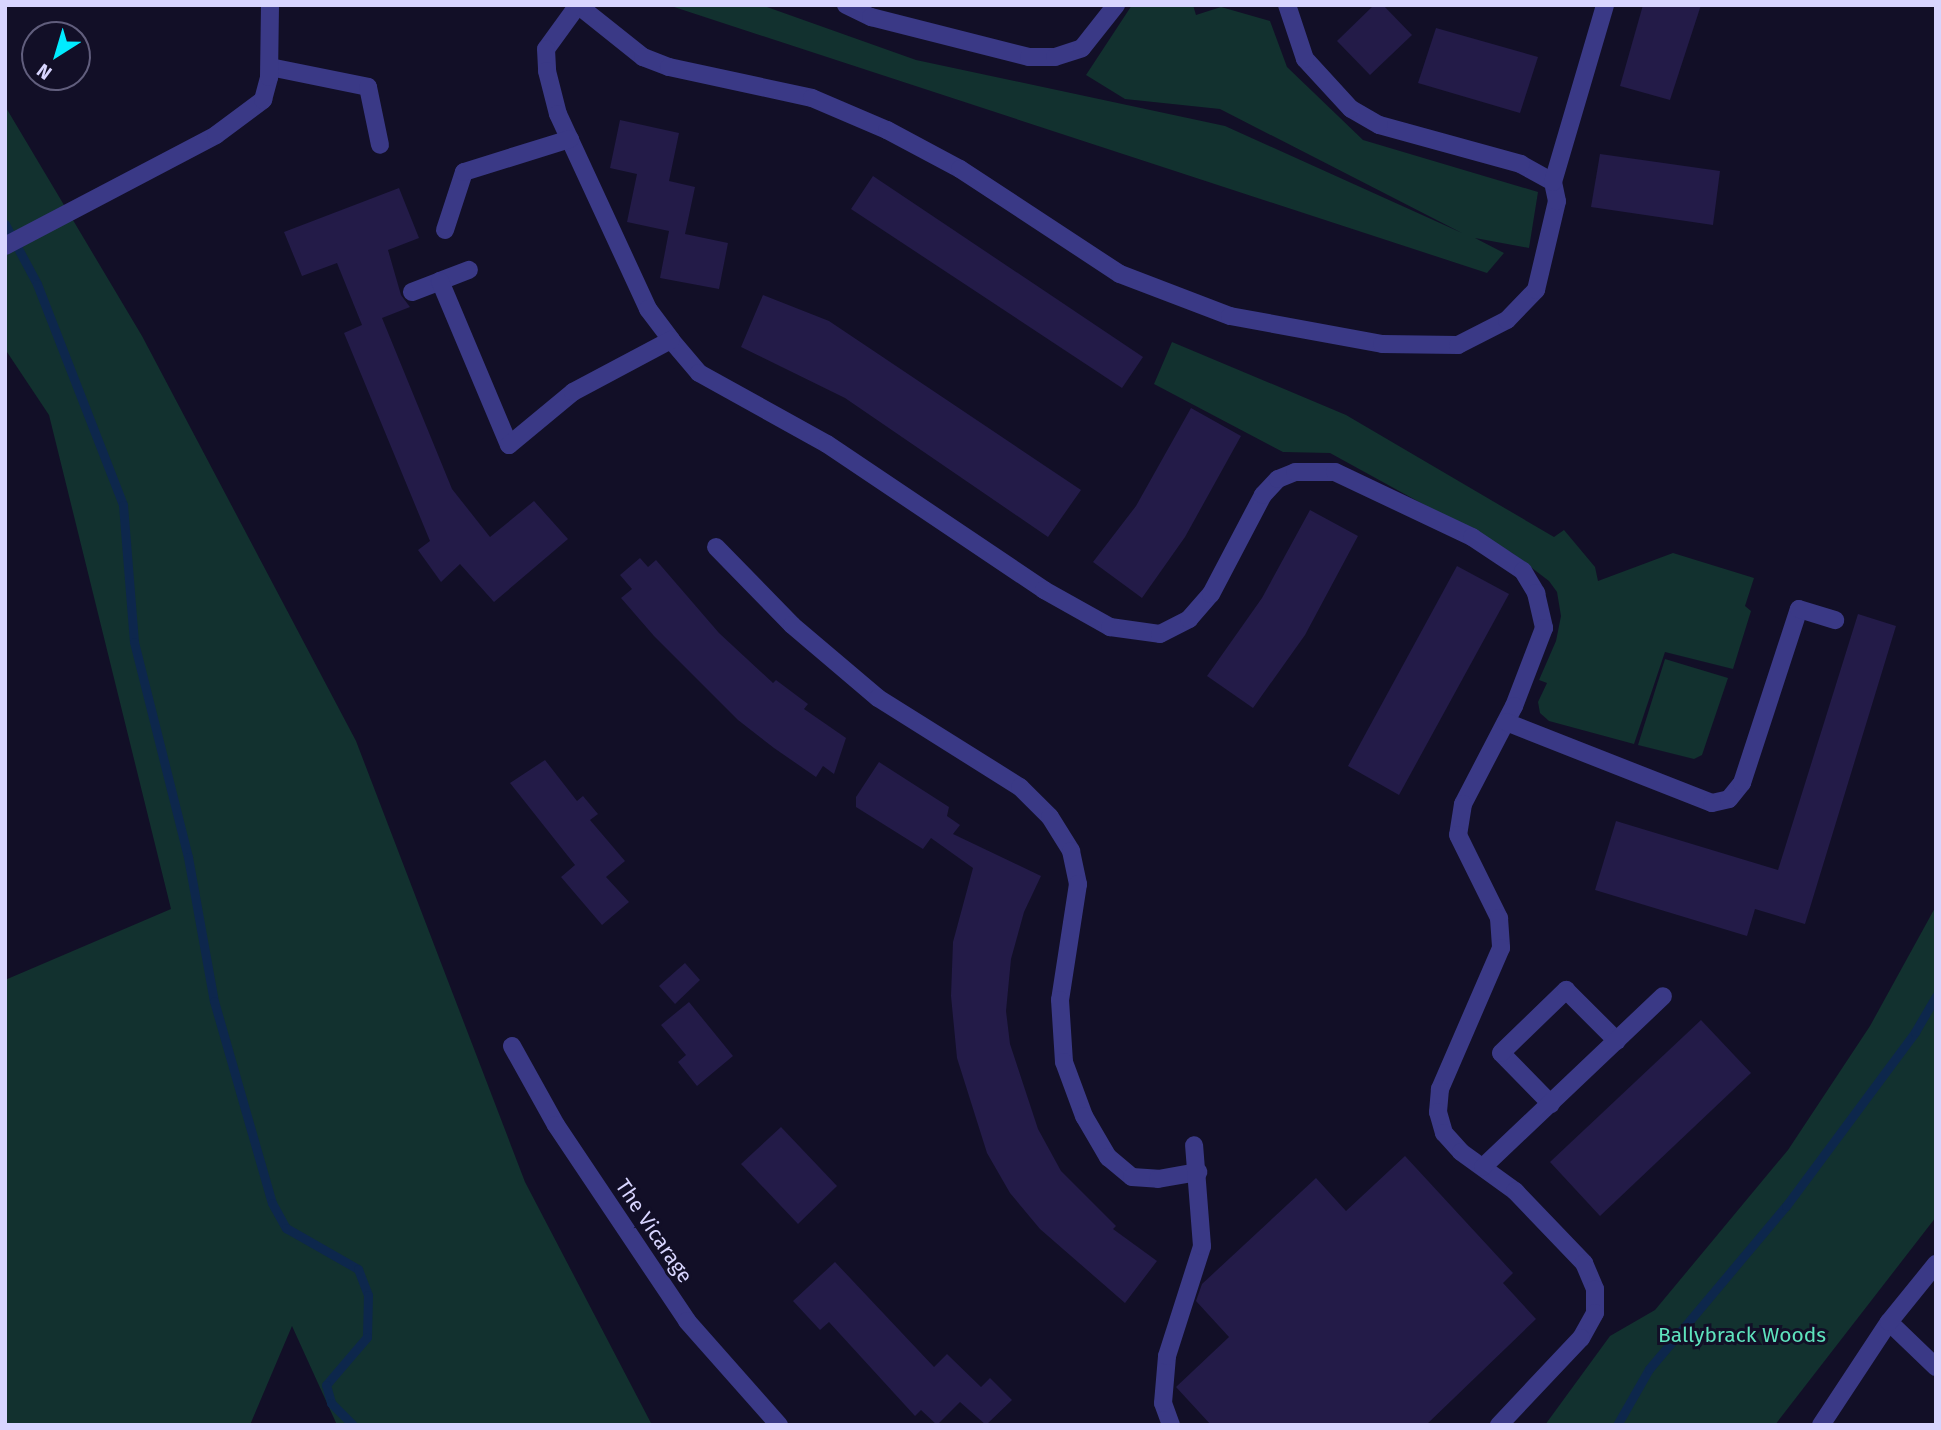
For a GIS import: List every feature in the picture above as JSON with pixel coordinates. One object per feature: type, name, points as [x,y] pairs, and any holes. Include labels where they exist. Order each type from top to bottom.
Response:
[{"type":"street","points":[[5,246],[216,135],[263,100],[270,67],[270,5]]},
{"type":"street","points":[[846,5],[871,17],[1003,51],[1055,57],[1083,48],[1116,5]]},
{"type":"street","points":[[1287,5],[1305,60],[1351,109],[1379,125],[1521,164],[1553,182]]},
{"type":"street","points":[[1499,1425],[1581,1338],[1595,1312],[1595,1289],[1584,1263],[1515,1191],[1444,1133],[1438,1112],[1440,1088],[1501,948],[1499,918],[1458,835],[1463,804],[1506,722],[1544,628],[1536,593],[1523,571],[1472,537],[1335,472],[1295,472],[1278,479],[1263,495],[1211,594],[1189,619],[1160,634],[1132,633],[1110,627],[1044,590],[827,444],[699,373],[648,309],[569,139],[547,71],[546,49],[579,6],[643,57],[669,67],[812,98],[887,130],[960,169],[1120,274],[1159,291],[1230,316],[1382,344],[1458,345],[1507,320],[1536,290],[1557,201],[1553,182],[1605,5]]},
{"type":"street","points":[[270,67],[368,87],[380,145]]},
{"type":"street","points":[[445,230],[464,172],[569,139]]},
{"type":"street","points":[[412,292],[469,270]]},
{"type":"street","points":[[440,281],[509,446],[573,392],[671,340]]},
{"type":"street","points":[[716,547],[792,625],[878,698],[1020,787],[1050,817],[1071,851],[1078,884],[1060,1000],[1064,1062],[1084,1116],[1108,1157],[1132,1177],[1158,1179],[1198,1172]]},
{"type":"street","points":[[1506,722],[1712,803],[1729,799],[1742,783],[1799,608],[1835,620]]},
{"type":"street","points":[[1551,1104],[1501,1053],[1566,990],[1617,1041]]},
{"type":"street","points":[[1483,1167],[1663,996]]},
{"type":"street","name":"The Vicarage","points":[[512,1046],[556,1125],[687,1321],[779,1425]]},
{"type":"street","points":[[1171,1425],[1163,1403],[1167,1356],[1202,1246],[1194,1145]]},
{"type":"street","points":[[1821,1425],[1889,1322],[1936,1264]]},
{"type":"street","points":[[1889,1322],[1936,1367]]},
{"type":"green space","points":[[668,5],[761,5],[916,60],[1225,126],[1462,233],[1220,109],[1125,99],[1086,75],[1132,5],[1193,5],[1196,15],[1221,7],[1270,21],[1287,67],[1363,140],[1538,192],[1529,248],[1475,238],[1504,253],[1487,273]]},
{"type":"green space","points":[[5,106],[142,336],[356,741],[525,1182],[652,1425],[337,1425],[292,1326],[250,1425],[5,1425],[5,980],[171,909],[49,415],[5,349]]},
{"type":"green space","points":[[1172,342],[1346,415],[1554,537],[1564,530],[1595,567],[1598,581],[1673,553],[1754,578],[1745,606],[1751,611],[1733,669],[1665,652],[1634,744],[1549,721],[1540,713],[1538,702],[1547,683],[1539,680],[1556,641],[1561,616],[1557,592],[1549,581],[1512,553],[1330,453],[1283,452],[1154,384]]},
{"type":"green space","points":[[1665,659],[1728,678],[1702,755],[1694,759],[1638,745]]},
{"type":"green space","name":"Ballybrack Woods","points":[[1936,906],[1936,1217],[1775,1425],[1545,1425],[1610,1336],[1655,1310],[1788,1150],[1870,1026]]},
{"type":"building","points":[[1374,5],[1383,5],[1412,35],[1370,75],[1337,41]]},
{"type":"building","points":[[1643,5],[1701,5],[1670,100],[1620,86]]},
{"type":"building","points":[[1436,28],[1538,57],[1520,113],[1418,83]]},
{"type":"building","points":[[620,120],[679,133],[669,181],[695,187],[685,234],[728,243],[719,289],[660,278],[669,231],[627,222],[637,174],[610,168]]},
{"type":"building","points":[[1600,154],[1720,171],[1713,225],[1591,207]]},
{"type":"building","points":[[873,176],[1143,357],[1122,388],[851,209]]},
{"type":"building","points":[[399,188],[419,238],[388,250],[401,295],[410,307],[382,318],[452,489],[490,537],[534,501],[568,539],[494,602],[460,564],[441,582],[418,550],[430,541],[344,333],[362,325],[337,263],[302,276],[284,232]]},
{"type":"building","points":[[763,295],[829,321],[1081,490],[1048,537],[845,398],[741,347]]},
{"type":"building","points":[[1191,408],[1241,436],[1185,537],[1142,598],[1093,562],[1136,506]]},
{"type":"building","points":[[1310,510],[1358,536],[1305,635],[1253,708],[1207,676],[1262,598]]},
{"type":"building","points":[[640,558],[648,567],[656,560],[719,633],[773,683],[776,680],[808,704],[804,709],[846,738],[834,774],[823,766],[816,777],[774,748],[738,720],[654,636],[621,598],[632,589],[620,575]]},
{"type":"building","points":[[1457,566],[1509,594],[1399,795],[1348,766]]},
{"type":"building","points":[[1858,614],[1896,626],[1805,924],[1755,909],[1747,936],[1595,890],[1616,821],[1778,870]]},
{"type":"building","points":[[545,760],[577,801],[583,796],[598,814],[590,820],[625,861],[606,877],[629,902],[602,925],[561,877],[575,865],[510,783]]},
{"type":"building","points":[[879,762],[949,807],[947,816],[960,825],[953,834],[1041,876],[1024,912],[1011,959],[1006,1011],[1010,1044],[1038,1129],[1061,1171],[1116,1226],[1113,1229],[1157,1261],[1125,1303],[1040,1229],[1010,1193],[987,1153],[957,1058],[951,996],[953,942],[973,868],[931,838],[923,849],[856,807],[856,797]]},
{"type":"building","points":[[685,963],[700,980],[675,1004],[659,986]]},
{"type":"building","points":[[689,1002],[733,1056],[697,1086],[678,1062],[686,1055],[661,1025]]},
{"type":"building","points":[[1701,1020],[1751,1073],[1600,1216],[1550,1162]]},
{"type":"building","points":[[781,1127],[837,1186],[798,1224],[741,1164]]},
{"type":"building","points":[[1405,1156],[1513,1273],[1503,1283],[1536,1319],[1426,1425],[1211,1425],[1176,1387],[1229,1337],[1196,1301],[1202,1284],[1316,1178],[1346,1211]]},
{"type":"building","points":[[835,1262],[934,1367],[947,1354],[981,1387],[990,1378],[1012,1400],[986,1425],[960,1402],[937,1425],[921,1410],[915,1416],[829,1322],[820,1330],[793,1301]]},
{"type":"waterway","points":[[5,224],[37,284],[123,505],[134,642],[188,857],[214,1001],[272,1203],[286,1228],[358,1269],[368,1295],[367,1337],[326,1385],[331,1403],[353,1425]]},
{"type":"waterway","points":[[1617,1425],[1649,1369],[1786,1206],[1915,1032],[1936,996]]}]
